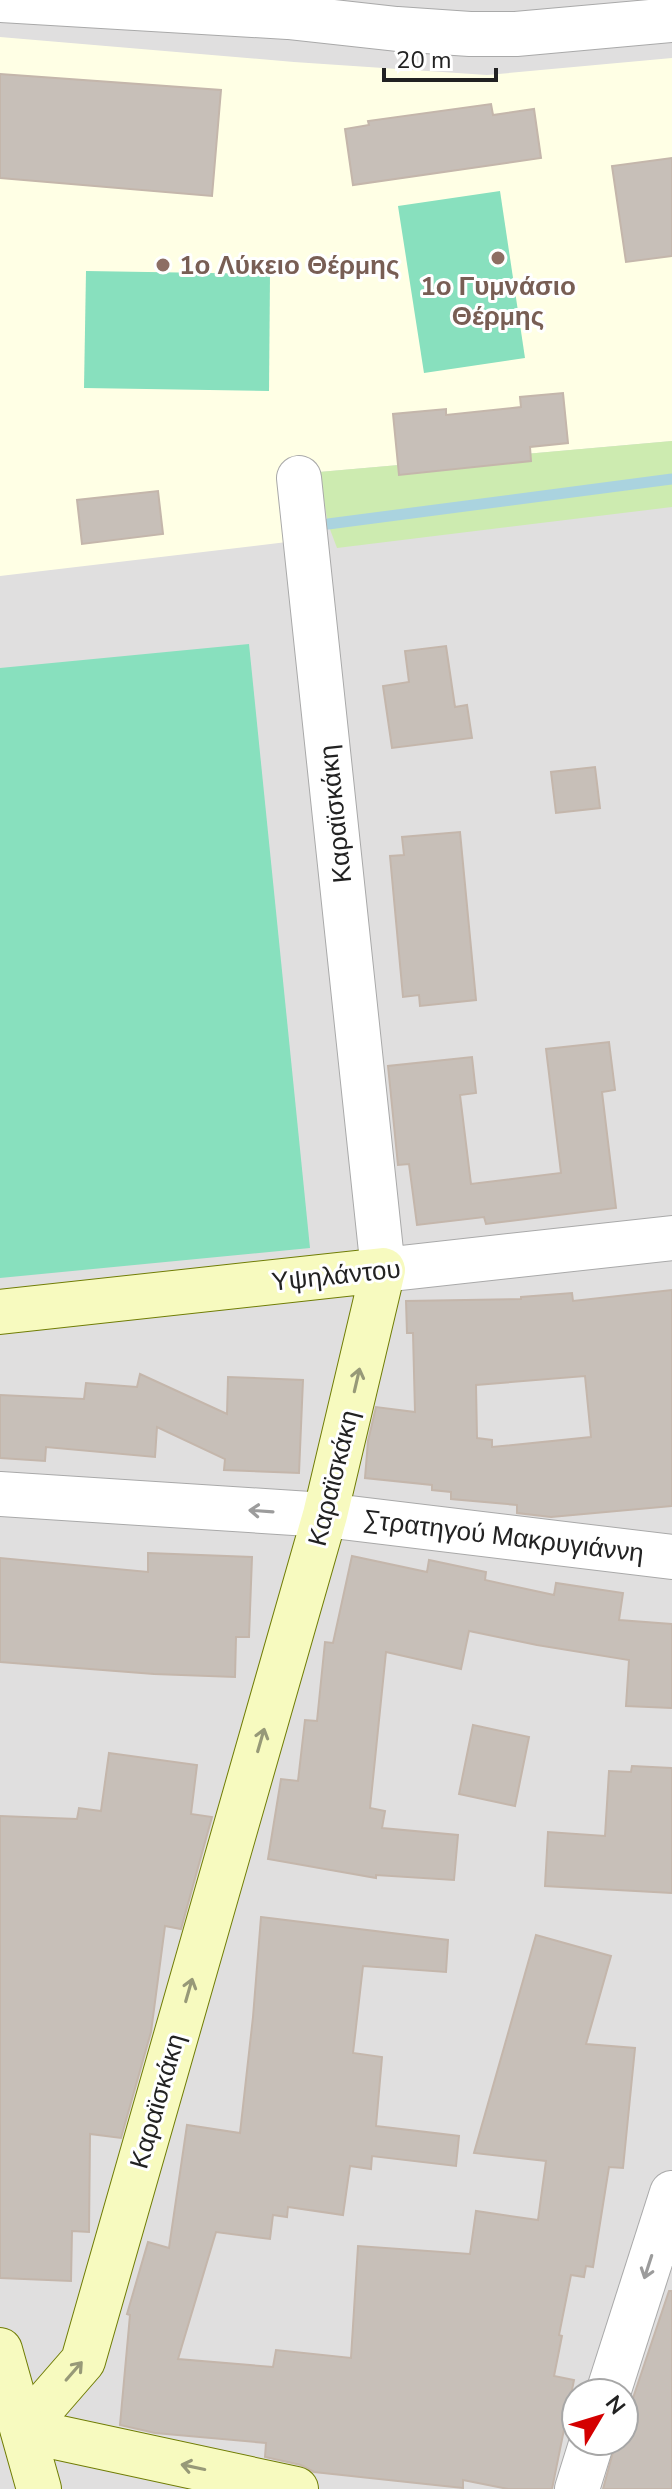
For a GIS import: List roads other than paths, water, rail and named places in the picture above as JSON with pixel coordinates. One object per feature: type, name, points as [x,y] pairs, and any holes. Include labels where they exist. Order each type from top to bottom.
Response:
[{"type":"street","points":[[0,0],[288,17],[397,14],[516,34],[672,20]]},
{"type":"street","name":"Καραϊσκάκη","points":[[11,2442],[83,2361],[325,1515],[383,1270],[299,478]]},
{"type":"street","name":"Υψηλάντου","points":[[0,1312],[672,1238]]},
{"type":"street","name":"Στρατηγού Μακρυγιάννη","points":[[0,1494],[325,1515],[672,1557]]},
{"type":"street","points":[[613,2377],[672,2193]]},
{"type":"street","points":[[0,2350],[11,2442],[39,2489]]},
{"type":"street","points":[[11,2442],[296,2489]]},
{"type":"street","points":[[577,2489],[587,2457]]},
{"type":"waterway","points":[[328,524],[672,479]]},
{"type":"place","name":"1ο Γυμνάσιο Θέρμης","points":[[498,258]]},
{"type":"place","name":"1ο Λύκειο Θέρμης","points":[[163,265]]}]
